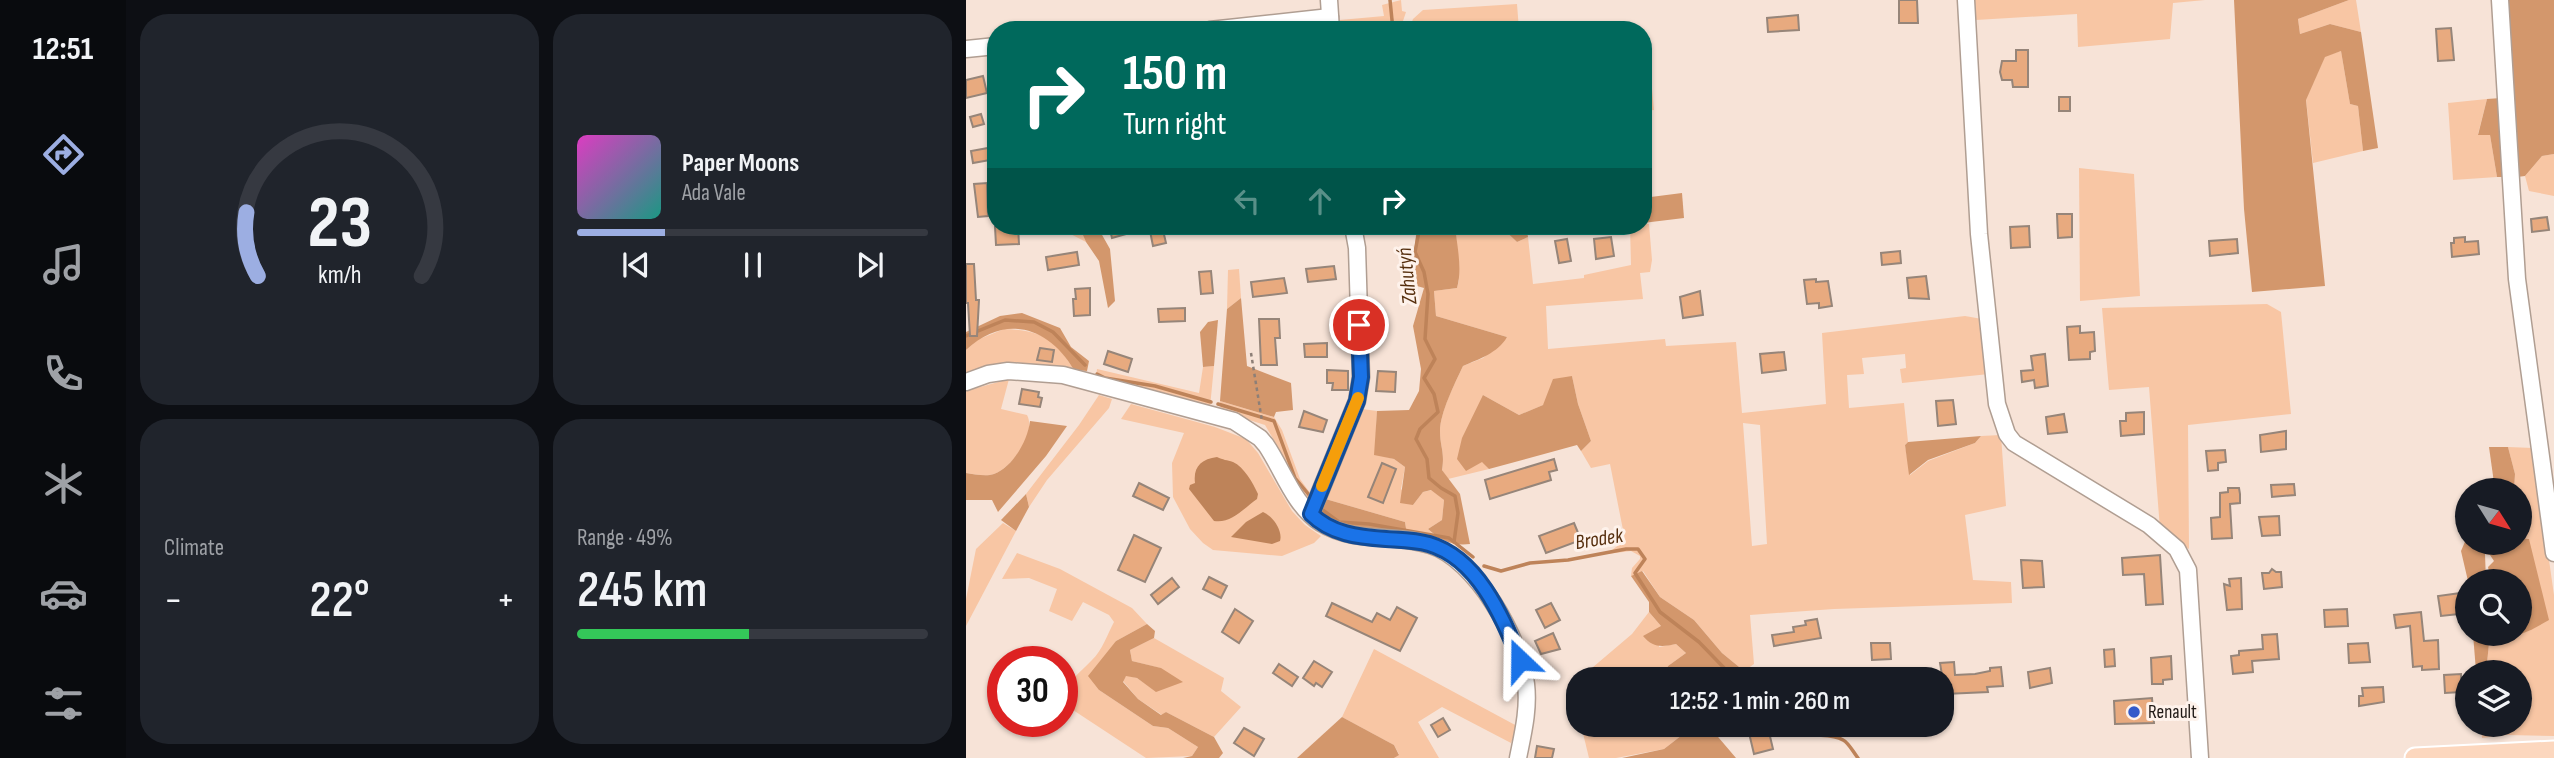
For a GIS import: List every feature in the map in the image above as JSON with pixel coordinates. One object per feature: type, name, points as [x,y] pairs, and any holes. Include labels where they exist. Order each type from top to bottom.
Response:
[{"type":"main road","points":[[2415,758],[2547,753]]},
{"type":"street","points":[[1966,0],[1979,234],[1995,393],[2001,420],[2014,443],[2149,525],[2167,539],[2185,560],[2190,585],[2200,758]]},
{"type":"street","points":[[2500,0],[2518,279],[2554,553]]},
{"type":"street","points":[[1282,21],[1330,15]]},
{"type":"street","points":[[966,49],[987,47]]},
{"type":"street","points":[[1311,514],[1357,401],[1361,377],[1355,235]]},
{"type":"street","points":[[966,382],[988,374],[1008,371],[1054,374],[1234,421],[1260,438],[1301,504],[1323,524],[1339,532],[1365,538],[1410,540],[1431,545],[1455,557],[1487,593],[1507,630],[1526,682],[1528,707],[1518,758]]},
{"type":"path","points":[[1251,354],[1262,420]]},
{"type":"shaded area","points":[[1401,0],[1402,11],[1406,12],[1403,21],[1340,21],[1384,16],[1382,5]]},
{"type":"shaded area","points":[[1974,0],[2205,0],[2173,3],[2170,39],[2078,47],[2077,14],[1976,20]]},
{"type":"shaded area","points":[[2234,0],[2349,0],[2298,19],[2300,34],[2330,24],[2361,32],[2378,148],[2363,151],[2358,106],[2350,104],[2341,51],[2325,57],[2306,100],[2325,286],[2252,292],[2244,209]]},
{"type":"shaded area","points":[[2349,0],[2356,0],[2361,32],[2330,24],[2300,34],[2298,19]]},
{"type":"shaded area","points":[[2503,0],[2554,0],[2554,154],[2542,156],[2525,176],[2517,177]]},
{"type":"shaded area","points":[[1517,4],[1518,21],[1412,21],[1423,10]]},
{"type":"shaded area","points":[[2341,51],[2350,104],[2358,106],[2363,151],[2313,163],[2306,99],[2325,56]]},
{"type":"shaded area","points":[[2501,98],[2506,177],[2497,177],[2490,135],[2478,135],[2487,99]]},
{"type":"shaded area","points":[[2487,99],[2478,134],[2490,135],[2497,177],[2453,180],[2448,103]]},
{"type":"shaded area","points":[[2554,154],[2554,196],[2529,191],[2525,176],[2542,156]]},
{"type":"shaded area","points":[[2079,168],[2134,174],[2140,296],[2080,301]]},
{"type":"shaded area","points":[[1682,193],[1684,218],[1652,222],[1652,197]]},
{"type":"shaded area","points":[[1072,235],[1083,235],[1086,242]]},
{"type":"shaded area","points":[[1083,235],[1102,235],[1110,249],[1115,301],[1108,308],[1099,261]]},
{"type":"shaded area","points":[[1416,235],[1456,235],[1459,268],[1457,288],[1434,291],[1436,316],[1507,337],[1493,351],[1463,366],[1442,416],[1442,470],[1460,494],[1470,544],[1448,542],[1428,529],[1442,520],[1444,500],[1431,490],[1423,492],[1413,505],[1400,503],[1405,467],[1394,459],[1374,455],[1377,411],[1409,410],[1419,391],[1421,369],[1413,326],[1424,288],[1417,286],[1409,263],[1400,255],[1414,254]]},
{"type":"shaded area","points":[[1456,235],[1510,235],[1517,242],[1528,237],[1533,284],[1584,278],[1584,275],[1631,265],[1630,235],[1650,235],[1650,272],[1640,273],[1643,299],[1546,306],[1548,349],[1665,339],[1666,346],[1736,342],[1742,413],[1826,404],[1822,333],[1965,316],[1982,319],[1989,374],[1902,383],[1900,369],[1906,368],[1905,354],[1862,358],[1864,374],[1847,375],[1849,408],[1904,403],[1908,442],[1905,445],[1910,475],[1928,461],[1975,443],[1981,436],[2001,435],[2006,506],[1965,515],[1973,580],[2011,582],[2012,603],[1834,609],[1750,615],[1754,664],[1739,667],[1722,653],[1694,620],[1660,597],[1643,571],[1631,576],[1632,568],[1640,556],[1631,551],[1607,554],[1625,540],[1610,464],[1591,468],[1581,451],[1591,441],[1572,376],[1543,405],[1519,415],[1483,395],[1483,462],[1489,469],[1448,479],[1442,470],[1440,431],[1448,398],[1463,366],[1483,358],[1507,337],[1436,316],[1434,291],[1457,288],[1459,280]],"holes":[[[1743,423],[1760,425],[1767,544],[1752,546]]]},
{"type":"shaded area","points":[[1510,235],[1528,235],[1528,237],[1517,242]]},
{"type":"shaded area","points":[[1239,269],[1241,298],[1227,309],[1228,270]]},
{"type":"shaded area","points":[[1241,298],[1247,366],[1291,383],[1293,410],[1276,412],[1274,417],[1220,401],[1227,309]]},
{"type":"shaded area","points":[[2267,304],[2281,312],[2291,414],[2188,425],[2189,549],[2160,529],[2149,387],[2109,390],[2102,308]]},
{"type":"shaded area","points":[[1022,313],[1060,328],[1071,347],[1089,361],[1087,371],[1074,370],[1052,344],[1025,330],[996,331],[981,338],[966,350],[966,332],[1000,316]]},
{"type":"shaded area","points":[[1218,320],[1214,366],[1203,367],[1200,332],[1208,322]]},
{"type":"shaded area","points":[[1004,329],[1027,331],[1045,338],[1060,350],[1074,370],[1087,371],[1083,375],[1035,365],[1009,364],[966,373],[966,350],[977,340]]},
{"type":"shaded area","points":[[1214,366],[1210,407],[1096,378],[1097,369],[1199,393],[1203,367]]},
{"type":"shaded area","points":[[1572,376],[1591,441],[1581,451],[1577,445],[1489,469],[1482,462],[1466,471],[1457,459],[1462,438],[1483,395],[1519,415],[1543,405],[1553,379]]},
{"type":"shaded area","points":[[1009,379],[1001,409],[1027,415],[1029,431],[1026,440],[1015,457],[994,474],[966,473],[966,391]]},
{"type":"shaded area","points":[[1099,395],[1112,399],[1109,408],[1047,480],[1029,507],[1026,494]]},
{"type":"shaded area","points":[[1220,401],[1274,417],[1282,430],[1300,479],[1313,497],[1309,502],[1287,472],[1265,425],[1221,411]]},
{"type":"shaded area","points":[[1131,404],[1215,427],[1246,439],[1258,453],[1292,511],[1305,525],[1321,536],[1314,543],[1282,556],[1213,550],[1190,529],[1173,497],[1172,463],[1184,433],[1121,419]]},
{"type":"shaded area","points":[[1362,409],[1377,411],[1375,454],[1394,459],[1405,467],[1401,489],[1413,505],[1423,492],[1432,490],[1444,500],[1442,520],[1428,529],[1441,541],[1407,535],[1405,522],[1322,498]]},
{"type":"shaded area","points":[[1030,421],[1067,426],[1046,456],[998,512],[992,500],[966,500],[966,473],[991,475],[1001,470],[1023,444]]},
{"type":"shaded area","points":[[1981,436],[1975,443],[1928,460],[1909,475],[1905,445],[1908,442]]},
{"type":"shaded area","points":[[2489,447],[2508,447],[2515,478],[2493,478]]},
{"type":"shaded area","points":[[2508,447],[2533,448],[2554,595],[2554,736],[2532,736],[2532,660],[2487,660],[2489,646],[2532,646],[2532,569],[2530,569],[2529,555],[2532,555],[2532,478],[2515,478]]},
{"type":"shaded area","points":[[1217,457],[1233,462],[1241,468],[1258,494],[1257,499],[1237,514],[1226,520],[1214,521],[1189,489],[1190,485],[1195,483],[1195,472],[1199,465]]},
{"type":"shaded area","points":[[1026,494],[1029,507],[1016,531],[1001,520]]},
{"type":"shaded area","points":[[1322,498],[1405,522],[1407,535],[1335,525],[1318,512]]},
{"type":"shaded area","points":[[1263,512],[1276,524],[1280,541],[1272,544],[1231,537],[1246,522]]},
{"type":"shaded area","points":[[1003,523],[1016,531],[966,626],[966,599],[976,549]]},
{"type":"shaded area","points":[[2532,551],[2549,620],[2532,629],[2532,569],[2488,569],[2494,561],[2490,555],[2532,555]]},
{"type":"shaded area","points":[[1017,553],[1060,569],[1132,608],[1147,624],[1116,641],[1099,690],[1153,726],[1168,728],[1198,747],[1192,756],[1146,758],[1078,713],[1078,674],[1099,652],[1114,622],[1109,615],[1083,602],[1072,621],[1049,611],[1057,589],[1029,578],[1002,579]]},
{"type":"shaded area","points":[[2462,555],[2485,555],[2486,569],[2465,569]]},
{"type":"shaded area","points":[[1642,571],[1660,597],[1694,620],[1722,653],[1739,667],[1668,667],[1686,653],[1676,644],[1658,646],[1643,636],[1661,626],[1649,612],[1649,602],[1631,576]]},
{"type":"shaded area","points":[[1649,612],[1661,626],[1659,647],[1676,644],[1686,653],[1668,667],[1593,667],[1632,634]]},
{"type":"shaded area","points":[[1147,624],[1155,631],[1154,638],[1130,650],[1132,661],[1161,668],[1183,682],[1156,692],[1137,678],[1126,676],[1123,682],[1138,699],[1161,715],[1166,712],[1214,737],[1223,753],[1219,758],[1183,758],[1192,756],[1198,747],[1168,728],[1153,726],[1099,690],[1088,676],[1116,641]]},
{"type":"shaded area","points":[[1154,638],[1224,678],[1221,691],[1241,707],[1214,737],[1166,712],[1162,715],[1138,699],[1123,681],[1126,675],[1137,678],[1156,691],[1160,668],[1132,661],[1130,650]]},
{"type":"shaded area","points":[[2474,646],[2489,646],[2487,660],[2475,660]]},
{"type":"shaded area","points":[[1374,649],[1517,726],[1511,743],[1442,707],[1418,722],[1439,758],[1394,758],[1399,754],[1394,745],[1342,717]]},
{"type":"shaded area","points":[[1342,717],[1394,745],[1399,755],[1394,758],[1297,758]]},
{"type":"shaded area","points":[[1584,737],[1680,737],[1664,749],[1616,758],[1589,758]]},
{"type":"shaded area","points":[[1680,737],[1718,737],[1736,758],[1622,758],[1664,749]]},
{"type":"building","points":[[1899,0],[1917,0],[1918,23],[1899,23]]},
{"type":"building","points":[[1798,15],[1799,30],[1768,32],[1767,18]]},
{"type":"building","points":[[2451,28],[2454,60],[2438,61],[2436,29]]},
{"type":"building","points":[[2016,50],[2028,50],[2028,87],[2013,87],[2012,80],[2002,80],[2002,61],[2016,61]]},
{"type":"building","points":[[983,76],[987,93],[966,98],[966,80]]},
{"type":"building","points":[[2059,97],[2070,97],[2070,111],[2059,111]]},
{"type":"building","points":[[981,114],[984,124],[973,127],[970,117]]},
{"type":"building","points":[[987,148],[987,161],[973,163],[971,151]]},
{"type":"building","points":[[987,183],[987,216],[978,217],[974,184]]},
{"type":"building","points":[[2057,214],[2072,214],[2072,237],[2058,238]]},
{"type":"building","points":[[2547,217],[2549,230],[2532,232],[2531,219]]},
{"type":"building","points":[[2029,226],[2030,247],[2011,248],[2010,227]]},
{"type":"building","points":[[995,235],[1018,235],[1019,244],[996,245]]},
{"type":"building","points":[[1151,235],[1164,235],[1166,243],[1153,246]]},
{"type":"building","points":[[1611,237],[1614,256],[1596,259],[1594,239]]},
{"type":"building","points":[[2465,237],[2465,242],[2478,241],[2479,254],[2452,257],[2451,243],[2454,243],[2454,238]]},
{"type":"building","points":[[1567,239],[1571,261],[1559,263],[1555,241]]},
{"type":"building","points":[[2237,239],[2238,253],[2210,256],[2209,241]]},
{"type":"building","points":[[1900,251],[1901,263],[1882,265],[1881,253]]},
{"type":"building","points":[[1077,252],[1079,265],[1048,270],[1046,257]]},
{"type":"building","points":[[966,264],[974,264],[976,300],[979,300],[977,336],[970,336],[966,303]]},
{"type":"building","points":[[1334,266],[1336,279],[1308,282],[1306,269]]},
{"type":"building","points":[[1211,271],[1213,293],[1201,294],[1199,272]]},
{"type":"building","points":[[1926,276],[1929,299],[1909,298],[1907,278]]},
{"type":"building","points":[[1284,278],[1287,293],[1253,297],[1251,282]]},
{"type":"building","points":[[1816,279],[1816,282],[1828,281],[1832,306],[1819,308],[1819,303],[1807,304],[1804,280]]},
{"type":"building","points":[[1090,288],[1090,315],[1074,316],[1075,289]]},
{"type":"building","points":[[1700,291],[1703,315],[1683,318],[1680,297]]},
{"type":"building","points":[[1185,308],[1185,321],[1159,322],[1158,309]]},
{"type":"building","points":[[1259,319],[1279,319],[1280,338],[1275,338],[1277,365],[1261,365]]},
{"type":"building","points":[[2080,326],[2080,333],[2094,332],[2095,351],[2090,352],[2090,359],[2069,360],[2067,327]]},
{"type":"building","points":[[1327,343],[1327,357],[1305,357],[1304,344]]},
{"type":"building","points":[[1040,348],[1054,350],[1052,362],[1037,360]]},
{"type":"building","points":[[1108,351],[1132,359],[1128,372],[1104,364]]},
{"type":"building","points":[[1784,352],[1786,370],[1762,373],[1760,354]]},
{"type":"building","points":[[2045,354],[2048,386],[2035,388],[2034,380],[2022,382],[2021,371],[2033,370],[2031,356]]},
{"type":"building","points":[[1327,370],[1348,371],[1348,390],[1332,390],[1333,383],[1327,383]]},
{"type":"building","points":[[1378,371],[1396,372],[1395,392],[1376,391]]},
{"type":"building","points":[[1022,389],[1039,392],[1038,397],[1042,398],[1040,407],[1019,404]]},
{"type":"building","points":[[1953,400],[1956,424],[1938,426],[1936,401]]},
{"type":"building","points":[[1304,411],[1327,420],[1323,432],[1299,427]]},
{"type":"building","points":[[2144,412],[2144,434],[2121,436],[2120,421],[2126,421],[2126,413]]},
{"type":"building","points":[[2064,414],[2067,432],[2048,434],[2046,417]]},
{"type":"building","points":[[2286,431],[2286,449],[2261,452],[2260,435]]},
{"type":"building","points":[[2225,450],[2226,462],[2218,463],[2218,470],[2208,471],[2206,451]]},
{"type":"building","points":[[1554,459],[1557,470],[1549,472],[1551,480],[1490,499],[1485,480]]},
{"type":"building","points":[[1382,463],[1396,469],[1383,503],[1368,497]]},
{"type":"building","points":[[1139,483],[1169,498],[1163,510],[1133,496]]},
{"type":"building","points":[[2294,484],[2295,495],[2272,497],[2271,485]]},
{"type":"building","points":[[2228,488],[2239,488],[2240,494],[2240,503],[2230,504],[2232,538],[2212,539],[2211,518],[2220,517],[2220,493],[2228,492]]},
{"type":"building","points":[[2279,516],[2280,535],[2262,536],[2259,517]]},
{"type":"building","points":[[1574,523],[1581,540],[1546,553],[1539,536]]},
{"type":"building","points":[[1134,535],[1161,548],[1145,582],[1118,570]]},
{"type":"building","points":[[2160,555],[2163,604],[2146,605],[2144,574],[2123,575],[2122,558]]},
{"type":"building","points":[[2021,560],[2042,561],[2044,587],[2023,588]]},
{"type":"building","points":[[2272,569],[2281,572],[2282,587],[2264,589],[2262,573],[2269,573]]},
{"type":"building","points":[[1209,577],[1227,586],[1221,598],[1203,589]]},
{"type":"building","points":[[1172,578],[1179,587],[1158,604],[1151,595]]},
{"type":"building","points":[[2241,578],[2242,609],[2227,610],[2224,584],[2230,586],[2229,579]]},
{"type":"building","points":[[2455,594],[2455,614],[2441,616],[2438,596]]},
{"type":"building","points":[[1332,603],[1372,622],[1377,613],[1390,620],[1397,607],[1417,618],[1400,651],[1326,616]]},
{"type":"building","points":[[1551,603],[1560,620],[1545,628],[1536,610]]},
{"type":"building","points":[[1235,609],[1253,621],[1239,643],[1222,632]]},
{"type":"building","points":[[2347,609],[2348,626],[2325,627],[2324,610]]},
{"type":"building","points":[[2421,612],[2424,641],[2438,640],[2439,669],[2422,670],[2422,666],[2413,667],[2410,626],[2396,628],[2394,615]]},
{"type":"building","points":[[1817,619],[1821,638],[1774,646],[1772,635],[1794,632],[1793,627],[1806,625],[1805,621]]},
{"type":"building","points":[[1553,633],[1560,649],[1541,654],[1535,641]]},
{"type":"building","points":[[2277,634],[2279,659],[2252,661],[2253,672],[2233,674],[2231,656],[2239,655],[2239,651],[2263,649],[2262,635]]},
{"type":"building","points":[[1871,643],[1890,643],[1891,659],[1872,660]]},
{"type":"building","points":[[2368,643],[2370,662],[2349,663],[2348,644]]},
{"type":"building","points":[[2114,649],[2115,666],[2105,667],[2104,650]]},
{"type":"building","points":[[2171,656],[2172,679],[2163,680],[2163,684],[2152,684],[2151,658]]},
{"type":"building","points":[[1314,661],[1332,672],[1322,687],[1316,683],[1314,686],[1303,678]]},
{"type":"building","points":[[1954,662],[1955,675],[1975,674],[2001,667],[2003,686],[1987,687],[1988,692],[1954,694],[1954,667],[1941,667],[1940,663]]},
{"type":"building","points":[[1279,664],[1298,677],[1292,686],[1273,673]]},
{"type":"building","points":[[2050,668],[2052,683],[2030,688],[2028,672]]},
{"type":"building","points":[[2455,674],[2455,692],[2445,693],[2444,675]]},
{"type":"building","points":[[2383,687],[2384,702],[2359,706],[2359,696],[2363,696],[2362,688]]},
{"type":"building","name":"Renault","points":[[2152,698],[2154,723],[2115,724],[2114,701]]},
{"type":"building","points":[[1443,718],[1450,730],[1438,737],[1431,725]]},
{"type":"building","points":[[1244,728],[1264,739],[1254,756],[1234,743]]},
{"type":"building","points":[[1750,737],[1770,737],[1773,749],[1754,754]]},
{"type":"building","points":[[1537,746],[1554,749],[1552,758],[1535,758]]},
{"type":"waterway","name":"Zahutyń","points":[[1390,0],[1392,21]]},
{"type":"waterway","name":"Zahutyń","points":[[1418,235],[1415,252],[1424,272],[1428,294],[1425,339],[1435,359],[1424,378],[1434,394],[1438,412],[1420,429],[1416,439],[1427,459],[1429,478],[1455,496],[1458,513],[1454,542]]},
{"type":"waterway","name":"Brodek","points":[[966,336],[1005,320],[1034,322],[1053,332],[1085,365]]},
{"type":"waterway","name":"Brodek","points":[[1097,374],[1105,378],[1155,386],[1211,402]]},
{"type":"waterway","name":"Brodek","points":[[1218,404],[1274,421],[1295,478],[1310,496]]},
{"type":"waterway","name":"Brodek","points":[[1320,508],[1339,522],[1369,524],[1449,538],[1473,557]]},
{"type":"waterway","name":"Brodek","points":[[1484,566],[1501,571],[1530,563],[1638,549],[1645,559],[1635,573],[1660,612],[1699,642],[1723,667]]},
{"type":"waterway","name":"Brodek","points":[[1837,737],[1849,745],[1858,758]]},
{"type":"slow traffic","points":[[1322,486],[1358,398]]},
{"type":"place","name":"Renault","points":[[2134,712]]},
{"type":"route","points":[[1359,325],[1361,377],[1357,401],[1311,514],[1339,532],[1365,538],[1410,540],[1431,545],[1455,557],[1487,593],[1520,660]]}]
